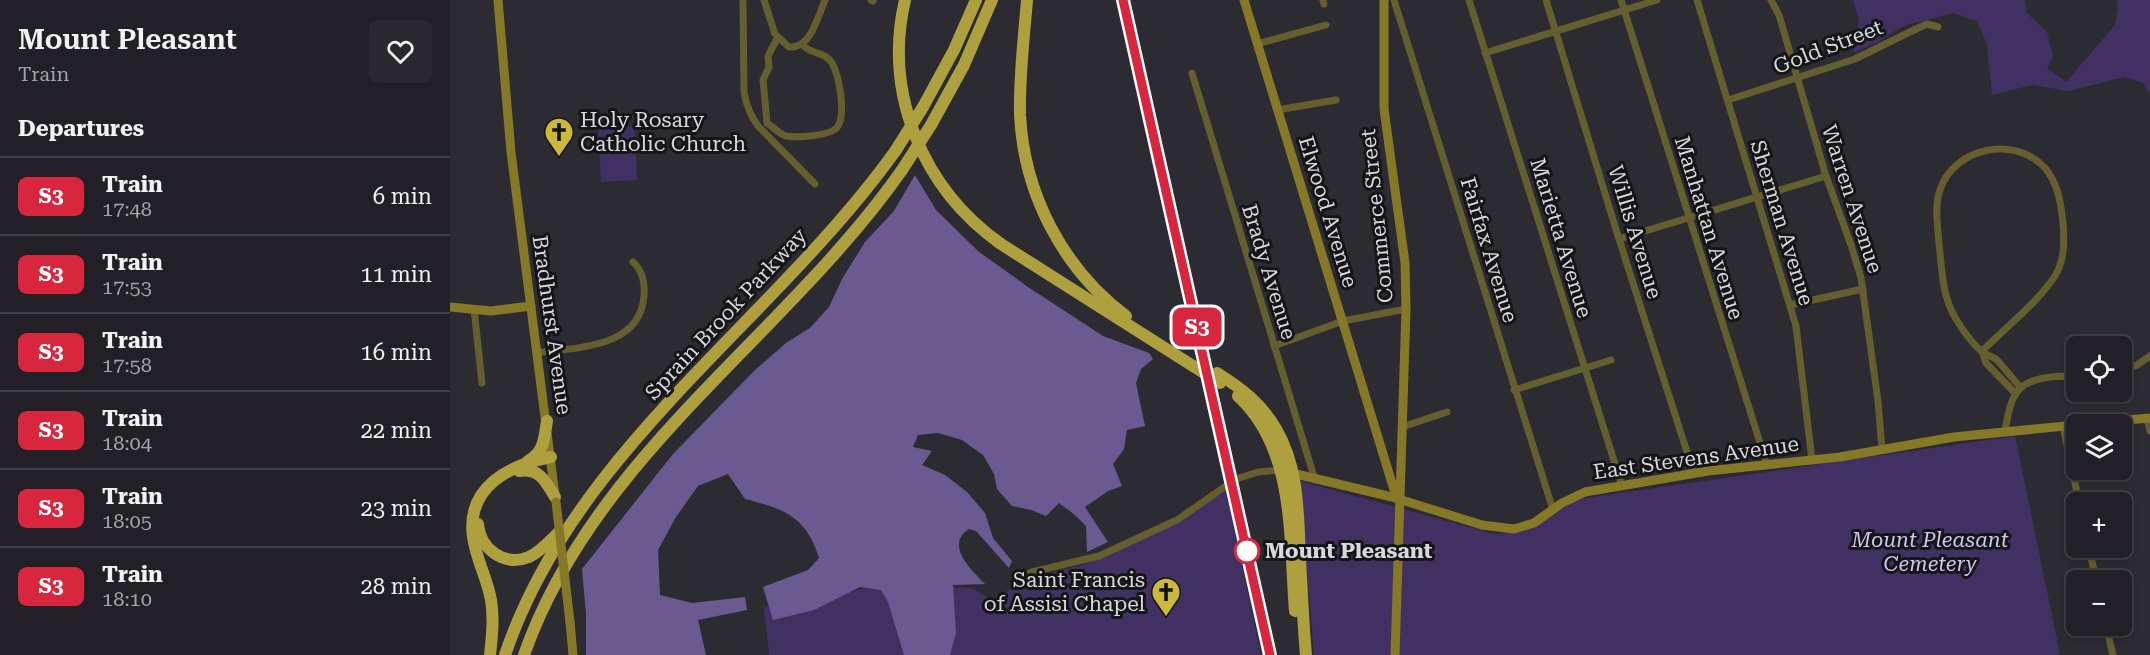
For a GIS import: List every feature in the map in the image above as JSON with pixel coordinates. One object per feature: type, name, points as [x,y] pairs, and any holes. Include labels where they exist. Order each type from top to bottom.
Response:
[{"type":"highway","points":[[905,0],[898,49],[904,105],[920,148],[943,189],[966,215],[992,238],[1218,378],[1258,419],[1287,472],[1298,517],[1305,655]]},
{"type":"highway","name":"Sprain Brook Parkway","points":[[505,655],[535,582],[574,518],[640,435],[838,223],[896,150],[954,50],[976,0]]},
{"type":"highway","name":"Sprain Brook Parkway","points":[[525,652],[561,574],[585,533],[611,497],[655,444],[838,249],[902,170],[931,125],[964,65],[992,0]]},
{"type":"highway","points":[[1027,0],[1021,93],[1022,134],[1030,177],[1046,218],[1076,266],[1106,300],[1192,362]]},
{"type":"highway","points":[[547,421],[540,451],[497,485],[481,510],[480,534],[490,550],[499,556],[509,559],[528,557],[543,548],[574,518]]},
{"type":"highway","points":[[490,655],[491,603],[473,541],[473,519],[479,502],[489,486],[504,473],[551,461]]},
{"type":"highway","points":[[521,467],[538,474],[556,500]]},
{"type":"highway","points":[[1287,472],[1287,505],[1298,655]]},
{"type":"street","name":"Bradhurst Avenue","points":[[498,0],[511,152],[547,421],[573,655]]},
{"type":"street","points":[[743,0],[746,106],[758,126],[815,184]]},
{"type":"street","points":[[764,0],[771,25],[778,37],[789,47],[794,48],[802,44],[810,35],[825,0]]},
{"type":"street","name":"Elwood Avenue","points":[[1244,0],[1378,435]]},
{"type":"street","name":"Commerce Street","points":[[1384,0],[1384,109],[1405,263],[1406,309],[1395,655]]},
{"type":"street","name":"Fairfax Avenue","points":[[1394,0],[1553,510]]},
{"type":"street","name":"Marietta Avenue","points":[[1469,0],[1622,486]]},
{"type":"street","name":"Willis Avenue","points":[[1546,0],[1694,474]]},
{"type":"street","name":"Manhattan Avenue","points":[[1622,0],[1767,465]]},
{"type":"street","points":[[1485,53],[1656,0]]},
{"type":"street","name":"Sherman Avenue","points":[[1697,0],[1796,326],[1812,460]]},
{"type":"street","name":"Warren Avenue","points":[[1771,0],[1779,15],[1826,176],[1857,261],[1878,401],[1882,449]]},
{"type":"street","name":"Gold Street","points":[[1728,100],[1855,59],[1918,27],[1927,24],[1938,27]]},
{"type":"street","points":[[1257,44],[1326,25]]},
{"type":"street","points":[[778,37],[768,56],[769,67],[763,80],[767,123],[783,135],[820,135],[836,129],[840,124],[842,104],[833,64],[827,56],[806,50],[802,44]]},
{"type":"street","name":"Brady Avenue","points":[[1192,73],[1315,480]]},
{"type":"street","points":[[1277,110],[1336,100]]},
{"type":"street","points":[[1982,351],[2050,285],[2059,268],[2064,248],[2061,210],[2056,185],[2044,167],[2020,151],[1992,149],[1972,154],[1954,167],[1940,189],[1936,213],[1945,297],[1956,320],[1982,351],[1995,358],[2018,390]]},
{"type":"street","points":[[1619,239],[1826,176]]},
{"type":"street","points":[[537,353],[609,342],[627,331],[640,313],[644,294],[641,271],[633,262]]},
{"type":"street","points":[[1790,305],[1863,289]]},
{"type":"street","points":[[450,307],[491,311],[531,306]]},
{"type":"street","points":[[474,309],[482,383]]},
{"type":"street","points":[[1274,346],[1343,321],[1406,309]]},
{"type":"street","points":[[2132,366],[2150,356]]},
{"type":"street","points":[[1514,390],[1611,360]]},
{"type":"street","points":[[2005,431],[2018,390],[2038,380],[2066,376]]},
{"type":"street","points":[[1402,427],[1447,412]]},
{"type":"street","points":[[2132,420],[2149,418],[2150,431]]},
{"type":"street","points":[[2063,426],[2077,492]]},
{"type":"street","name":"East Stevens Avenue","points":[[1287,472],[1401,500],[1471,522],[1499,529],[1514,529],[1534,524],[1572,497],[1585,492],[1694,474],[1812,460],[1954,437],[2066,426]]},
{"type":"street","name":"Commerce Street","points":[[1378,435],[1395,493],[1401,500]]},
{"type":"street","points":[[1020,577],[1098,556],[1181,518],[1218,491],[1245,476],[1274,469],[1287,472]]},
{"type":"street","points":[[2108,636],[2113,655]]},
{"type":"green space","points":[[1853,0],[2025,0],[2027,13],[2047,32],[2053,56],[2047,68],[2066,82],[2115,25],[2117,0],[2150,0],[2150,95],[2143,83],[2124,77],[2069,91],[2032,85],[1992,95],[1987,45],[1982,32],[1976,21],[1954,13],[1903,26],[1878,42],[1853,53],[1859,20]]},
{"type":"green space","points":[[635,126],[637,180],[601,182],[598,128]]},
{"type":"green space","name":"Mount Pleasant Cemetery","points":[[2015,436],[2060,654],[2057,655],[1314,655],[1300,481],[1495,534],[1527,530],[1578,499]]},
{"type":"green space","points":[[1225,491],[1261,655],[769,655],[764,607],[842,594],[874,586],[971,588],[987,597],[998,597],[1027,578],[1083,565],[1103,556]]},
{"type":"shaded area","points":[[915,175],[936,210],[978,251],[1103,336],[1149,353],[1153,359],[1141,369],[1136,383],[1145,426],[1127,430],[1124,449],[1113,464],[1122,486],[1108,491],[1085,507],[1108,542],[1087,552],[1086,526],[1059,503],[1046,516],[1012,506],[997,489],[994,474],[983,455],[962,440],[938,433],[918,435],[913,447],[932,451],[922,465],[945,475],[967,492],[985,513],[993,538],[1012,561],[1009,568],[976,531],[969,529],[962,535],[959,543],[963,558],[985,584],[953,585],[956,633],[950,655],[904,655],[888,602],[881,590],[860,587],[814,610],[773,620],[763,587],[808,570],[819,558],[807,532],[792,516],[745,499],[728,474],[698,486],[676,517],[658,550],[660,595],[692,603],[745,597],[747,610],[698,620],[706,655],[586,655],[586,614],[582,569],[673,454],[755,370],[786,343],[810,328],[829,307],[842,279],[865,242],[894,211]]},
{"type":"railway","points":[[1119,0],[1267,655]]},
{"type":"train","name":"S3","points":[[1123,0],[1270,655]]},
{"type":"place","name":"Holy Rosary Catholic Church","points":[[559,158]]},
{"type":"place","name":"Mount Pleasant","points":[[1247,551]]},
{"type":"place","name":"Saint Francis of Assisi Chapel","points":[[1166,618]]}]
